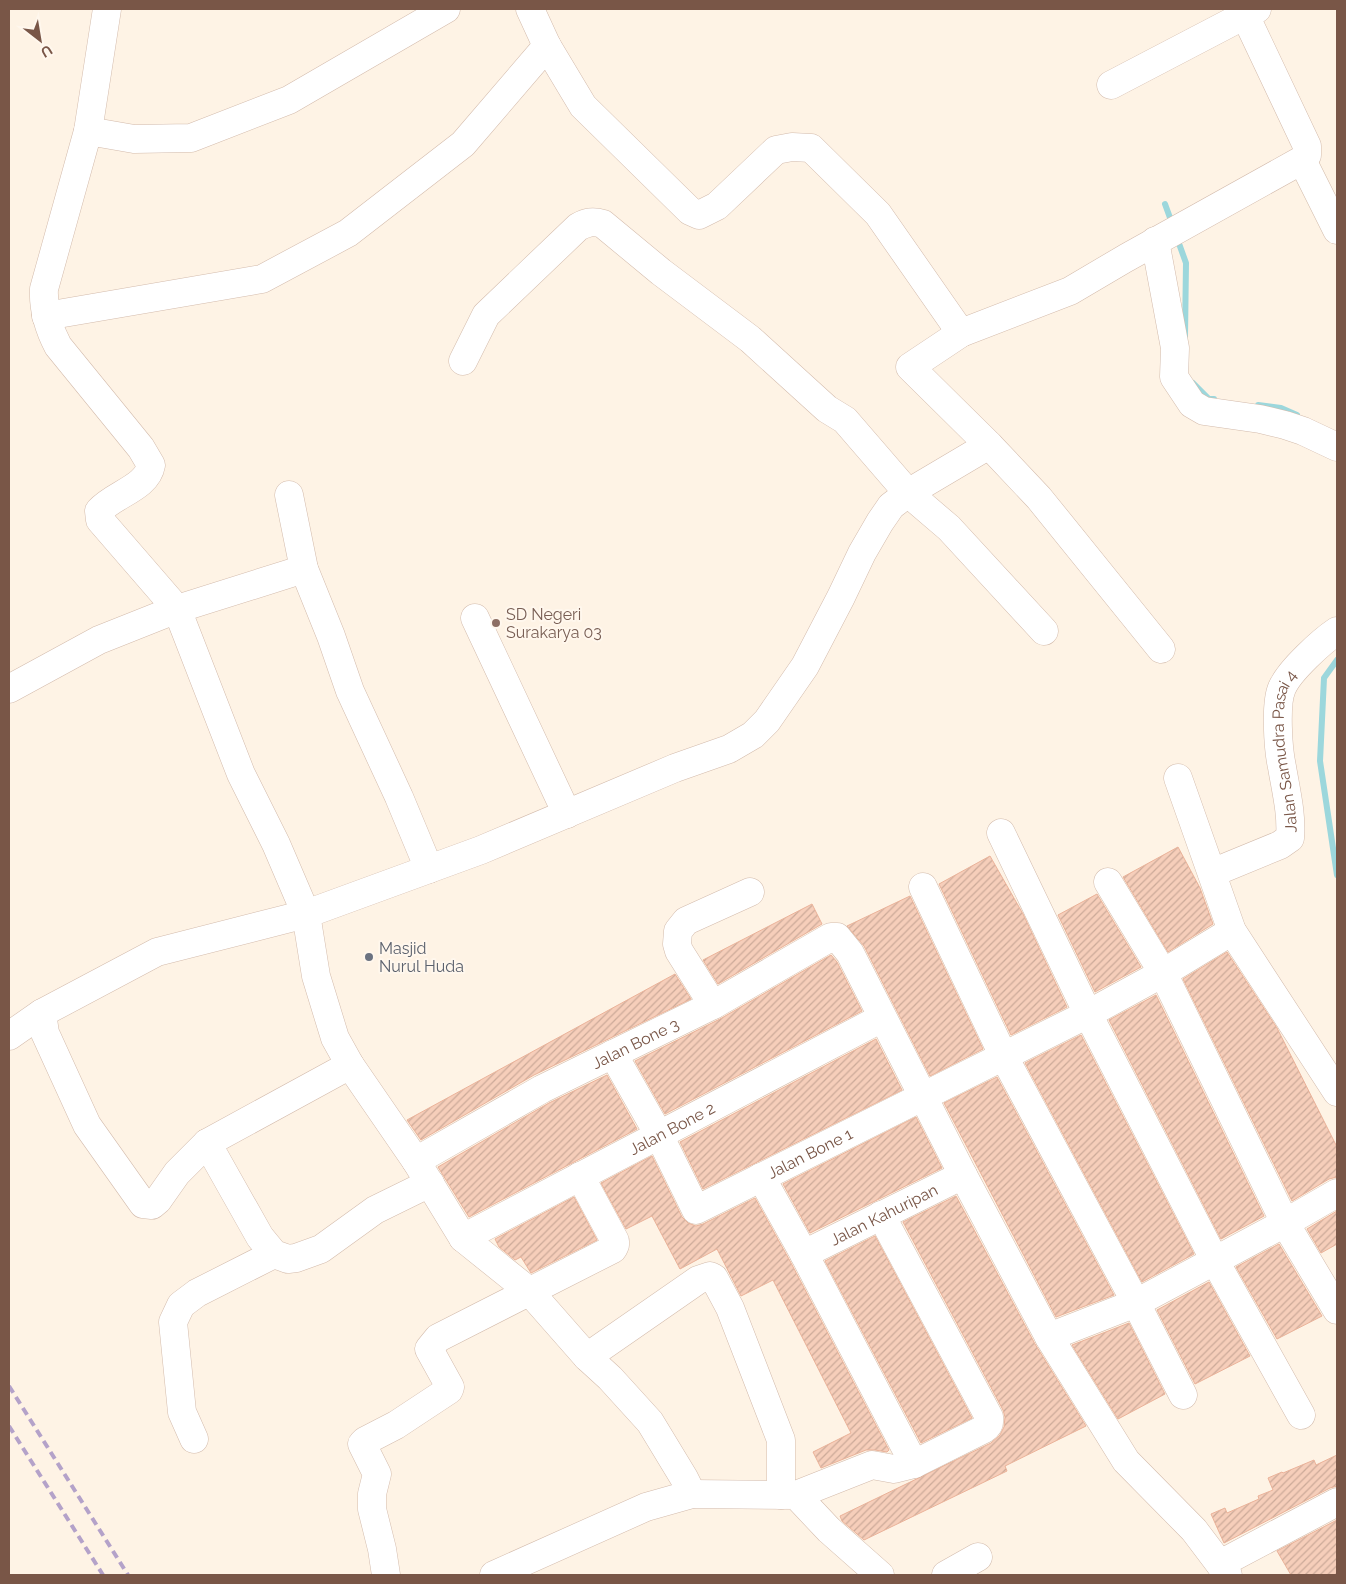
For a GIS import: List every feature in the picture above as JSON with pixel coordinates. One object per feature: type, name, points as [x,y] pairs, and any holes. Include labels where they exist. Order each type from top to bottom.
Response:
[{"type":"street","points":[[108,9],[88,130],[44,289],[46,316],[58,346],[141,448],[151,465],[150,474],[105,504],[98,511],[100,520],[177,609],[241,774],[276,844],[306,914],[316,976],[335,1038],[350,1065],[423,1172],[463,1238],[529,1291],[587,1357],[610,1378],[650,1422],[692,1494]]},
{"type":"street","points":[[88,130],[134,139],[191,138],[289,100],[446,9]]},
{"type":"street","points":[[530,9],[547,46],[583,106],[690,211],[699,215],[717,206],[776,150],[792,147],[810,148],[878,214],[961,333]]},
{"type":"street","points":[[1111,85],[1251,12],[1307,146],[1306,155],[1302,160],[1070,291],[961,333],[910,367],[989,445],[1039,498],[1161,649]]},
{"type":"street","points":[[46,316],[262,279],[348,233],[463,144],[547,46]]},
{"type":"street","points":[[1302,160],[1337,230]]},
{"type":"street","points":[[463,361],[486,315],[578,227],[594,221],[604,224],[661,272],[750,339],[827,409],[845,420],[908,493],[949,528],[1044,631]]},
{"type":"street","points":[[1155,242],[1176,348],[1174,378],[1192,404],[1204,412],[1260,419],[1285,425],[1337,447]]},
{"type":"street","points":[[9,1036],[42,1013],[157,952],[306,914],[481,850],[675,768],[729,748],[753,735],[767,721],[805,666],[841,598],[862,553],[891,506],[908,493],[989,445]]},
{"type":"street","points":[[289,495],[304,569],[331,636],[350,691],[399,797],[428,868]]},
{"type":"street","points":[[9,689],[99,640],[177,609],[304,569]]},
{"type":"street","points":[[475,618],[567,814]]},
{"type":"street","name":"Jalan Samudra Pasai 4","points":[[1212,873],[1280,845],[1290,838],[1291,816],[1280,759],[1277,722],[1281,689],[1306,658],[1337,631]]},
{"type":"street","points":[[1178,778],[1232,931],[1337,1092]]},
{"type":"street","points":[[1000,833],[1088,1014],[1214,1262],[1301,1415]]},
{"type":"street","points":[[1108,882],[1163,973],[1285,1223],[1337,1310]]},
{"type":"street","points":[[923,887],[1003,1055],[1184,1395]]},
{"type":"street","points":[[713,1005],[676,944],[678,931],[686,921],[750,892]]},
{"type":"street","name":"Jalan Bone 1","points":[[659,1134],[696,1210],[1088,1014],[1163,973],[1232,931]]},
{"type":"street","name":"Jalan Bone 3","points":[[274,1254],[288,1259],[321,1249],[423,1172],[542,1089],[713,1005],[831,937],[837,937],[850,953],[882,1018]]},
{"type":"street","points":[[42,1013],[45,1033],[87,1125],[143,1204],[152,1205],[158,1200],[177,1173],[207,1143],[350,1065]]},
{"type":"street","points":[[882,1018],[1048,1337],[1126,1461],[1194,1530],[1224,1569],[1337,1502]]},
{"type":"street","name":"Jalan Bone 2","points":[[463,1238],[882,1018]]},
{"type":"street","points":[[614,1054],[659,1134]]},
{"type":"street","points":[[194,1439],[182,1412],[173,1322],[181,1305],[197,1293],[274,1254],[260,1237],[207,1143]]},
{"type":"street","name":"Jalan Kahuripan","points":[[804,1254],[963,1175]]},
{"type":"street","points":[[386,1575],[372,1509],[372,1494],[377,1474],[362,1444],[396,1425],[449,1390],[450,1387],[429,1349],[438,1338],[612,1249],[615,1241],[580,1176]]},
{"type":"street","points":[[760,1177],[804,1254],[914,1464]]},
{"type":"street","points":[[1048,1337],[1136,1303],[1337,1193]]},
{"type":"street","points":[[494,1575],[646,1506],[692,1494],[789,1495],[872,1465],[894,1469],[914,1464],[988,1426],[990,1422],[989,1417],[881,1215]]},
{"type":"street","points":[[587,1357],[698,1280],[710,1276],[714,1278],[730,1308],[782,1440],[789,1495],[880,1575]]},
{"type":"street","points":[[946,1575],[978,1557]]},
{"type":"building","points":[[1178,847],[1200,888],[1213,924],[1168,952],[1123,877]]},
{"type":"building","points":[[990,856],[1023,914],[1067,1007],[1011,1035],[939,884]]},
{"type":"building","points":[[1097,894],[1141,967],[1095,992],[1058,915]]},
{"type":"building","points":[[910,896],[983,1049],[930,1076],[864,946],[847,926]]},
{"type":"building","points":[[812,904],[822,924],[718,984],[703,960]]},
{"type":"building","points":[[1227,952],[1277,1028],[1337,1147],[1337,1177],[1329,1179],[1292,1201],[1183,979]]},
{"type":"building","points":[[831,955],[837,962],[862,1011],[665,1114],[635,1061],[720,1019]]},
{"type":"building","points":[[675,974],[691,999],[534,1075],[421,1140],[407,1120]]},
{"type":"building","points":[[1156,995],[1264,1216],[1221,1239],[1109,1020]]},
{"type":"building","points":[[1081,1035],[1194,1254],[1142,1282],[1025,1063]]},
{"type":"building","points":[[876,1039],[902,1090],[703,1189],[680,1142]]},
{"type":"building","points":[[607,1075],[637,1129],[469,1217],[438,1167],[549,1103]]},
{"type":"building","points":[[997,1077],[1114,1295],[1056,1317],[944,1103]]},
{"type":"building","points":[[916,1117],[942,1168],[810,1233],[783,1184]]},
{"type":"building","points":[[652,1156],[682,1217],[688,1223],[696,1226],[703,1224],[755,1198],[889,1450],[887,1452],[866,1450],[821,1468],[813,1452],[851,1433],[773,1280],[741,1296],[717,1249],[680,1269],[652,1216],[626,1229],[601,1183]]},
{"type":"building","points":[[956,1196],[1035,1344],[1086,1426],[1005,1466],[1007,1471],[864,1540],[842,1521],[840,1516],[991,1443],[1000,1435],[1004,1427],[1005,1417],[1003,1410],[903,1222]]},
{"type":"building","points":[[574,1197],[597,1240],[531,1273],[521,1257],[515,1260],[499,1247],[495,1239]]},
{"type":"building","points":[[1337,1211],[1337,1244],[1321,1253],[1307,1229]]},
{"type":"building","points":[[875,1236],[972,1418],[921,1443],[825,1261]]},
{"type":"building","points":[[1279,1244],[1322,1316],[1277,1339],[1236,1267]]},
{"type":"building","points":[[1209,1282],[1250,1356],[1195,1384],[1157,1310]]},
{"type":"building","points":[[1129,1323],[1165,1394],[1118,1419],[1072,1345]]},
{"type":"building","points":[[1337,1455],[1337,1486],[1224,1543],[1211,1514],[1225,1508],[1227,1513],[1259,1499],[1258,1496],[1273,1490],[1268,1478],[1314,1460],[1316,1465]]},
{"type":"building","points":[[1337,1520],[1337,1575],[1291,1575],[1277,1551]]},
{"type":"waterway","points":[[1165,204],[1173,226]]},
{"type":"waterway","points":[[1177,238],[1186,263],[1185,336]]},
{"type":"waterway","points":[[1193,383],[1209,399],[1214,399]]},
{"type":"waterway","points":[[1258,405],[1281,408],[1297,415]]},
{"type":"waterway","points":[[1337,660],[1324,678],[1320,761],[1337,875]]},
{"type":"railway","points":[[9,1386],[128,1575]]},
{"type":"railway","points":[[9,1426],[103,1575]]},
{"type":"place","name":"SD Negeri Surakarya 03","points":[[496,623]]},
{"type":"place","name":"Masjid Nurul Huda","points":[[369,957]]}]
